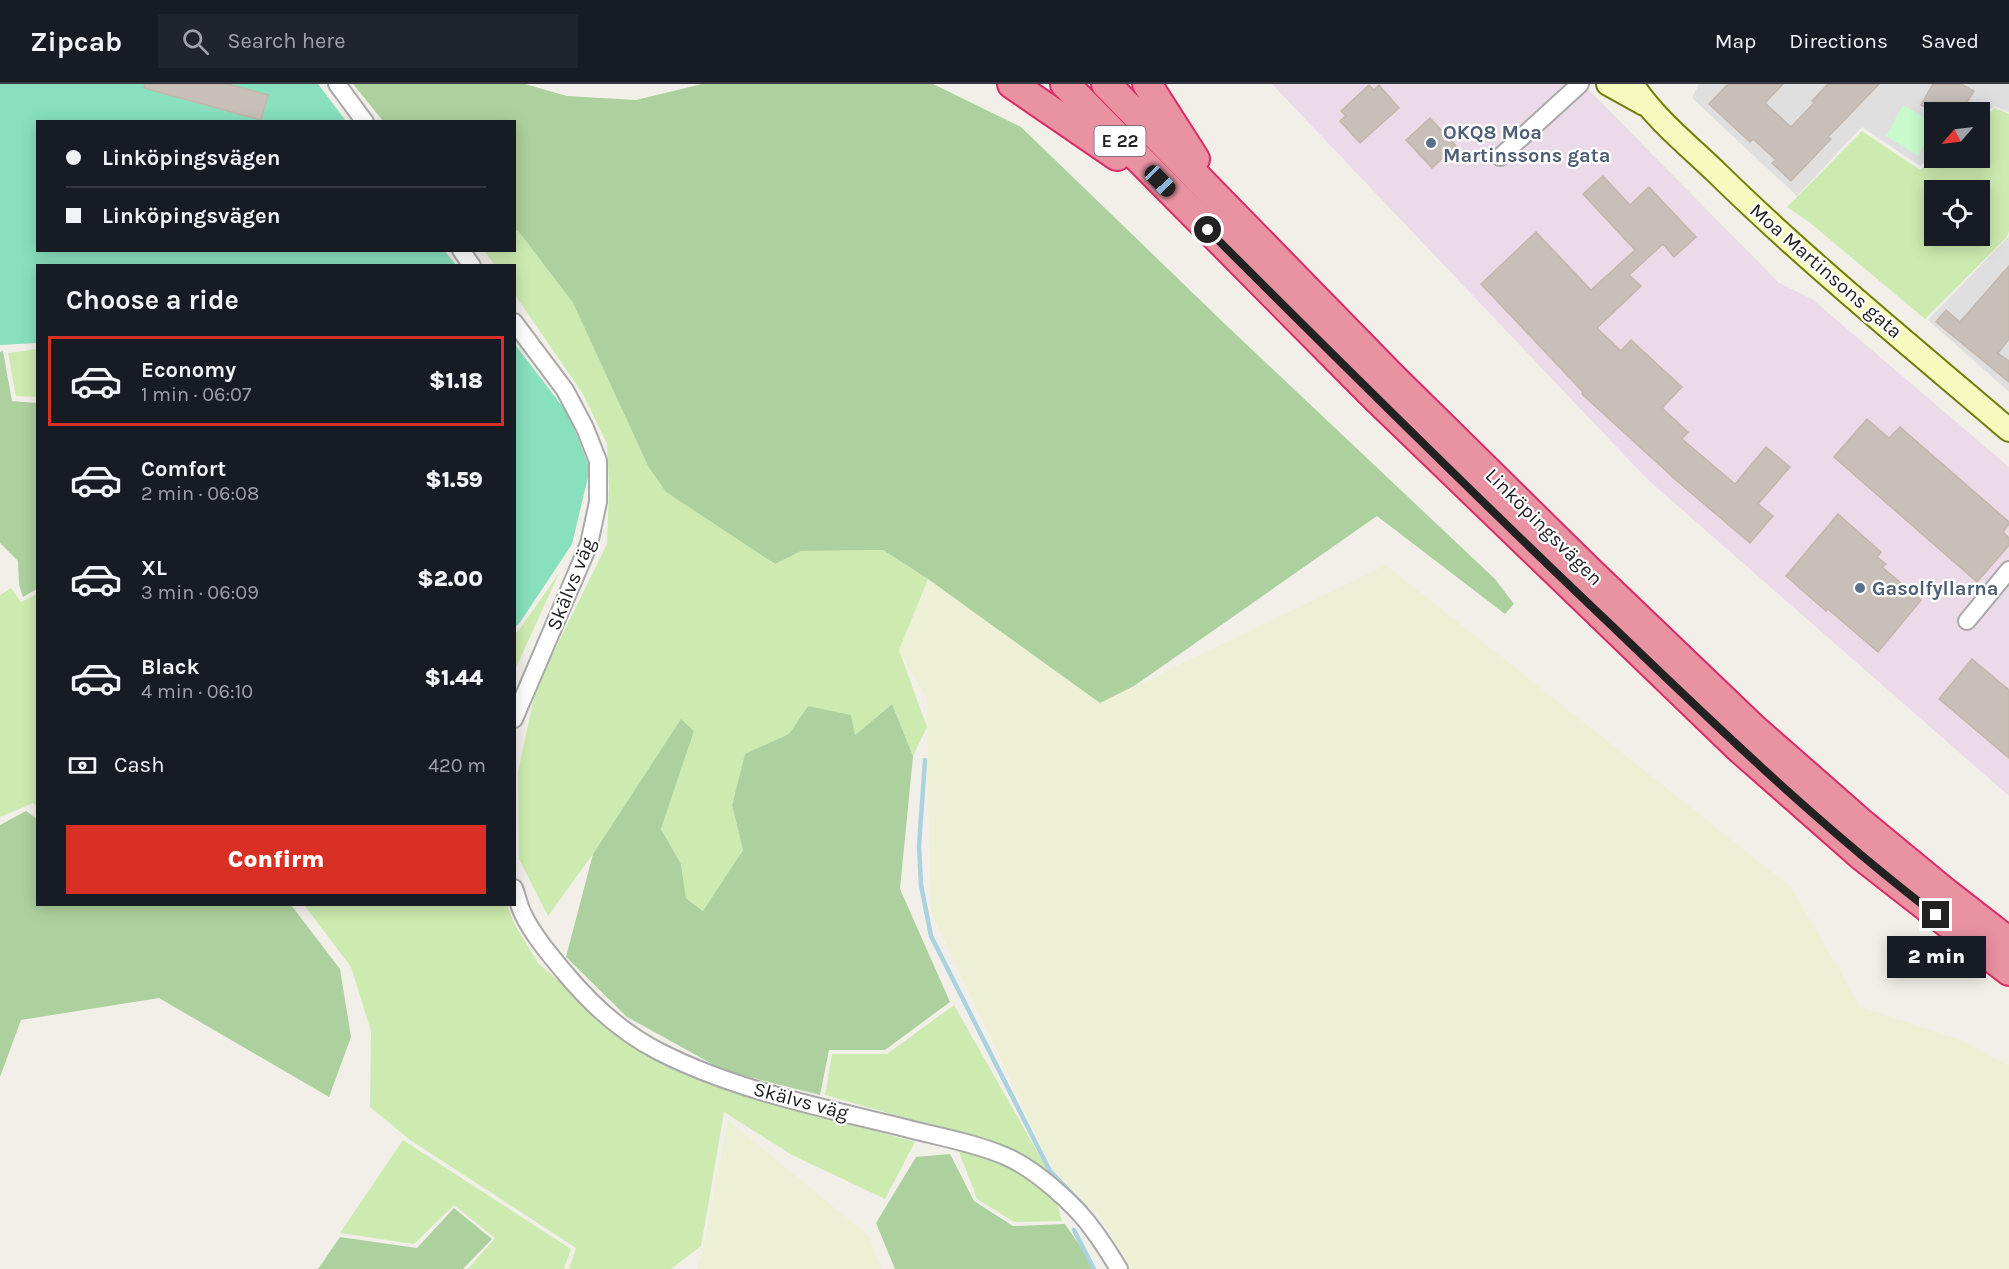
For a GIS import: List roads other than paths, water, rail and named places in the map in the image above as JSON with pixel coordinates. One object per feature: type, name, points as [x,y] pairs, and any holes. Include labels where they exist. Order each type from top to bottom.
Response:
[{"type":"highway","points":[[1012,84],[1176,197]]},
{"type":"highway","name":"Linköpingsvägen","points":[[1065,84],[1373,395],[1738,747],[1863,857],[2009,971]]},
{"type":"highway","name":"Linköpingsvägen","points":[[1106,84],[1392,377],[1587,570],[1754,729],[1860,822],[2009,942]]},
{"type":"highway","points":[[1147,84],[1229,211]]},
{"type":"street","points":[[337,84],[364,120]]},
{"type":"street","points":[[1500,157],[1580,84]]},
{"type":"street","name":"Moa Martinsons gata","points":[[1608,84],[1648,106]]},
{"type":"street","name":"Moa Martinsons gata","points":[[1632,84],[1648,106],[1738,195],[2009,430]]},
{"type":"street","name":"Skälvs väg","points":[[516,325],[565,390],[585,428],[598,461],[598,502],[589,544],[516,714]]},
{"type":"street","points":[[1967,621],[2009,570]]},
{"type":"street","name":"Skälvs väg","points":[[516,894],[523,914],[550,955],[574,984],[603,1012],[657,1050],[705,1072],[740,1084],[946,1138],[1005,1156],[1037,1175],[1067,1200],[1094,1229],[1119,1269]]},
{"type":"waterway","points":[[925,760],[919,846],[921,885],[931,936],[1050,1171],[1086,1208]]},
{"type":"waterway","points":[[1074,1230],[1094,1269]]},
{"type":"place","name":"OKQ8 Moa Martinssons gata","points":[[1431,143]]},
{"type":"place","name":"Gasolfyllarna","points":[[1860,588]]}]
